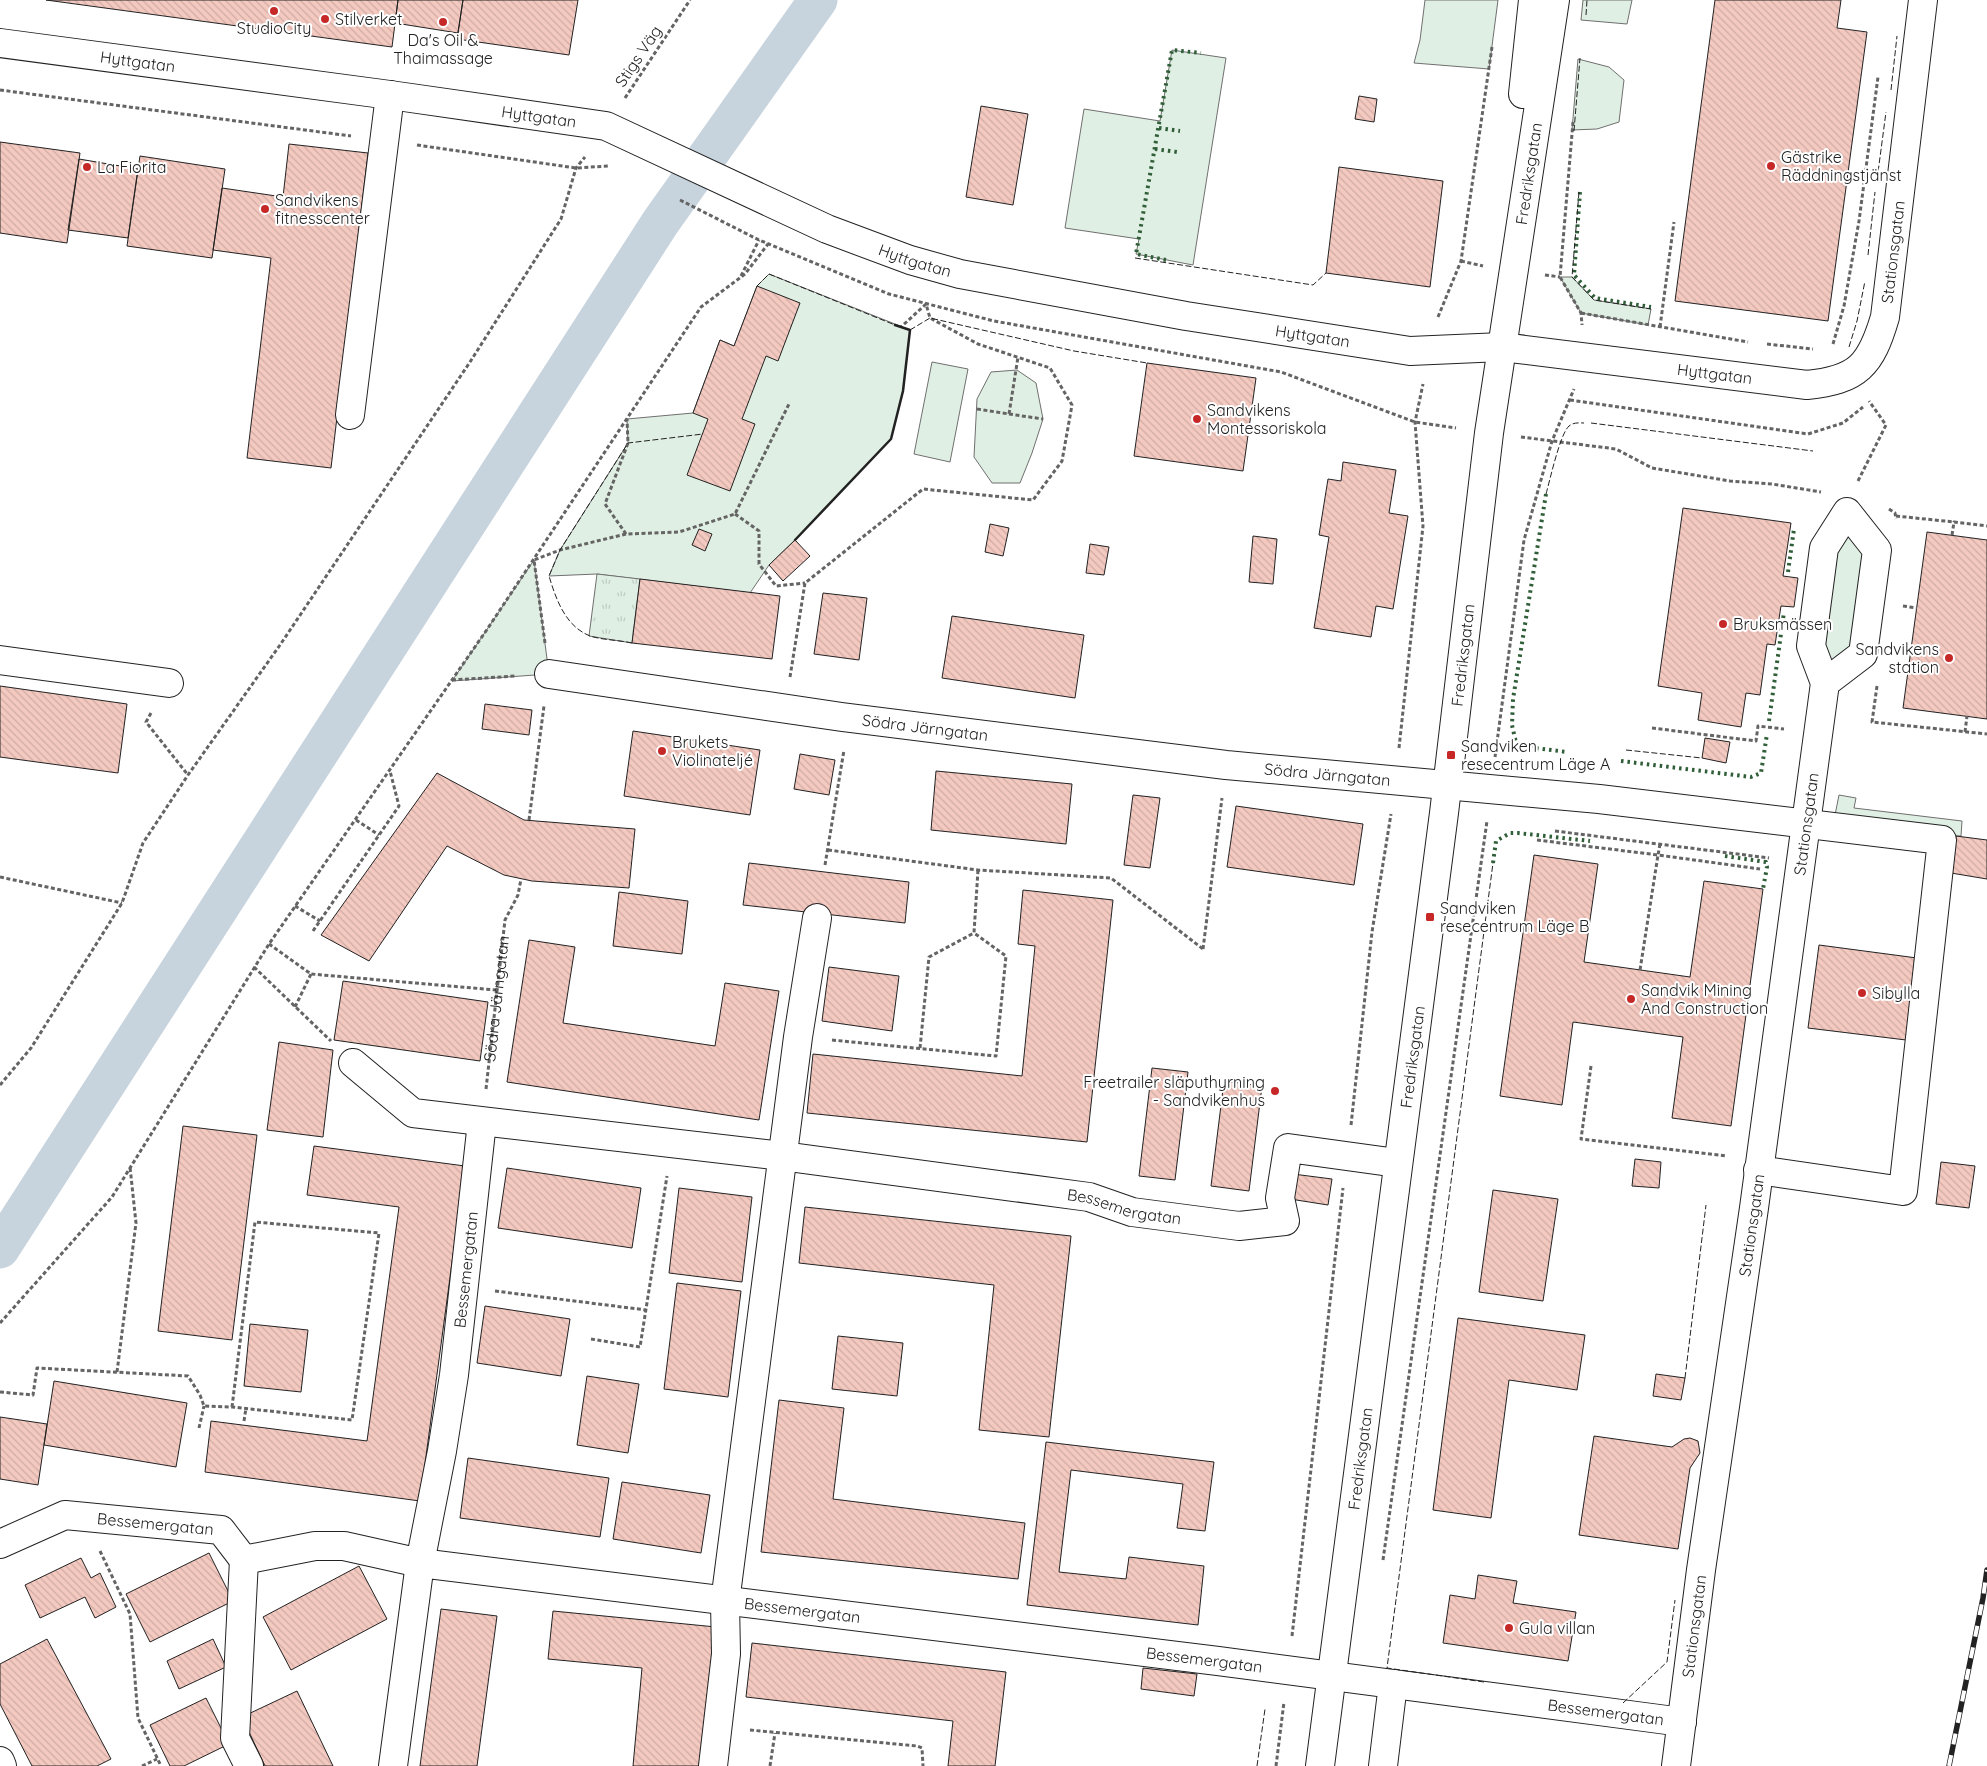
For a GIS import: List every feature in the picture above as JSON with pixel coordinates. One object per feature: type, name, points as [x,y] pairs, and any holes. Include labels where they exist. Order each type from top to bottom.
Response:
[{"type":"street","name":"Fredriksgatan","points":[[1502,347],[1504,271],[1533,0]]},
{"type":"street","name":"Fredriksgatan","points":[[1320,1766],[1447,786],[1489,433],[1555,0]]},
{"type":"street","name":"Stationsgatan","points":[[1851,374],[1866,362],[1874,349],[1878,342],[1885,317],[1923,0]]},
{"type":"street","name":"Hyttgatan","points":[[0,43],[606,126],[828,229],[910,260],[960,274],[1186,316],[1410,351],[1502,347],[1807,384],[1828,383],[1851,374]]},
{"type":"street","points":[[350,415],[390,95]]},
{"type":"street","name":"Stationsgatan","points":[[1676,1766],[1701,1570],[1825,683],[1811,646],[1824,548],[1846,512],[1877,550],[1863,654],[1825,683]]},
{"type":"street","points":[[0,660],[169,683]]},
{"type":"street","name":"Södra Järngatan","points":[[549,674],[850,717],[1226,765],[1599,799],[1942,840],[1903,1191],[1758,1170]]},
{"type":"street","points":[[782,1156],[817,918]]},
{"type":"street","name":"Bessemergatan","points":[[353,1063],[413,1113],[782,1156],[1089,1197],[1132,1212],[1239,1226],[1285,1221],[1280,1198],[1288,1148],[1397,1163]]},
{"type":"street","name":"Bessemergatan","points":[[393,1766],[420,1563],[442,1451],[454,1375],[482,1122]]},
{"type":"street","name":"Bessemergatan","points":[[713,1766],[726,1654],[725,1602],[782,1156]]},
{"type":"street","name":"Bessemergatan","points":[[0,1544],[65,1515],[221,1530],[244,1560],[315,1546],[344,1546],[420,1563],[1393,1684],[1682,1722]]},
{"type":"street","points":[[244,1560],[235,1738],[249,1766]]},
{"type":"street","points":[[1383,1766],[1393,1684]]},
{"type":"street","points":[[0,1761],[2,1766]]},
{"type":"path","name":"Stigs Väg","points":[[0,1085],[31,1048],[122,903],[143,843],[280,645],[470,362],[561,219],[576,168],[690,0]]},
{"type":"path","points":[[1432,318],[1439,316],[1461,261],[1493,41]]},
{"type":"path","points":[[1832,351],[1844,306],[1859,221],[1878,73]]},
{"type":"path","points":[[0,90],[383,140],[576,168],[610,166],[616,168]]},
{"type":"path","points":[[1573,121],[1560,277],[1581,313],[1753,342]]},
{"type":"path","points":[[715,217],[768,244],[889,294],[994,321],[1281,372],[1415,422],[1423,526],[1396,781],[1372,932],[1276,1766]]},
{"type":"path","points":[[1660,327],[1674,222]]},
{"type":"path","points":[[741,277],[759,240]]},
{"type":"path","points":[[0,1323],[112,1197],[269,944],[534,560],[701,307],[745,274],[768,244]]},
{"type":"path","points":[[901,327],[926,304]]},
{"type":"path","points":[[735,514],[759,531],[759,564],[776,586],[805,583],[923,489],[1033,500],[1062,461],[1072,405],[1050,368],[978,344],[930,318],[926,304]]},
{"type":"path","points":[[1763,343],[1822,350]]},
{"type":"path","points":[[1009,414],[1018,357]]},
{"type":"path","points":[[1570,400],[1808,434],[1843,422],[1870,402],[1886,425],[1855,487]]},
{"type":"path","points":[[534,560],[560,550],[626,534],[679,532],[735,514],[789,404]]},
{"type":"path","points":[[977,408],[1043,419]]},
{"type":"path","points":[[626,534],[605,504],[628,443],[627,419]]},
{"type":"path","points":[[1383,1562],[1524,540],[1552,441],[1616,449],[1652,468],[1730,481],[1772,484],[1820,492],[1818,501]]},
{"type":"path","points":[[1896,516],[1987,526]]},
{"type":"path","points":[[1952,535],[1954,522]]},
{"type":"path","points":[[529,820],[549,674],[534,560]]},
{"type":"path","points":[[786,708],[805,583]]},
{"type":"path","points":[[452,680],[549,674]]},
{"type":"path","points":[[1879,676],[1872,722],[1987,734]]},
{"type":"path","points":[[169,683],[146,722],[188,776]]},
{"type":"path","points":[[1965,732],[1967,716]]},
{"type":"path","name":"Södra Järngatan","points":[[825,866],[850,717]]},
{"type":"path","points":[[1652,728],[1756,741],[1758,726],[1784,729],[1783,738]]},
{"type":"path","points":[[1495,755],[1505,757]]},
{"type":"path","points":[[828,850],[978,870],[1111,878],[1202,949],[1226,765]]},
{"type":"path","points":[[314,931],[399,806],[390,771]]},
{"type":"path","points":[[356,820],[379,835]]},
{"type":"path","points":[[1486,822],[1496,824]]},
{"type":"path","points":[[1554,831],[1772,858]]},
{"type":"path","points":[[1537,840],[1760,869]]},
{"type":"path","points":[[1640,970],[1660,844]]},
{"type":"path","points":[[974,933],[978,870]]},
{"type":"path","points":[[0,877],[122,903]]},
{"type":"path","name":"Södra Järngatan","points":[[482,1122],[505,920],[518,895],[521,878]]},
{"type":"path","points":[[295,906],[320,921]]},
{"type":"path","points":[[920,1048],[929,957],[974,933]]},
{"type":"path","points":[[798,1037],[996,1056],[1006,956],[974,933]]},
{"type":"path","points":[[269,944],[311,974],[496,990]]},
{"type":"path","points":[[254,967],[353,1063]]},
{"type":"path","points":[[295,1007],[311,974]]},
{"type":"path","points":[[1591,1066],[1581,1138],[1728,1156]]},
{"type":"path","points":[[591,1339],[640,1347],[672,1143]]},
{"type":"path","points":[[117,1372],[136,1223],[130,1166]]},
{"type":"path","points":[[204,1406],[246,1408],[352,1420],[379,1233],[255,1222],[232,1407]]},
{"type":"path","points":[[464,1286],[646,1310]]},
{"type":"path","points":[[0,1392],[32,1396],[37,1368],[188,1376],[200,1394],[204,1406],[199,1428]]},
{"type":"path","points":[[244,1421],[246,1408]]},
{"type":"path","points":[[84,1517],[130,1614],[138,1718],[161,1766]]},
{"type":"path","points":[[717,1728],[917,1746],[922,1748],[923,1766]]},
{"type":"path","points":[[770,1766],[775,1733]]},
{"type":"path","points":[[142,1766],[157,1759]]},
{"type":"green space","points":[[1425,0],[1498,0],[1489,69],[1414,63],[1420,40]]},
{"type":"green space","points":[[1583,0],[1632,0],[1627,24],[1581,20]]},
{"type":"green space","points":[[1172,50],[1226,58],[1193,265],[1136,254],[1139,239],[1065,228],[1084,109],[1160,121]]},
{"type":"green space","points":[[1578,59],[1609,67],[1624,80],[1619,122],[1597,129],[1572,130]]},
{"type":"green space","points":[[769,274],[910,330],[903,391],[891,439],[769,565],[750,593],[597,574],[549,576],[560,550],[628,443],[627,419],[693,413],[720,340],[734,346],[757,286]]},
{"type":"green space","points":[[1560,277],[1572,277],[1594,300],[1651,309],[1648,325],[1581,313]]},
{"type":"green space","points":[[932,362],[968,369],[950,462],[914,454]]},
{"type":"green space","points":[[1017,370],[1036,383],[1043,419],[1020,483],[992,483],[974,457],[977,399],[991,372]]},
{"type":"green space","points":[[1847,512],[1877,550],[1863,654],[1825,683],[1817,595]]},
{"type":"green space","points":[[534,560],[549,674],[452,681]]},
{"type":"green space","points":[[597,574],[640,579],[632,643],[589,636]]},
{"type":"green space","points":[[1839,795],[1856,798],[1854,808],[1962,821],[1961,836],[1942,840],[1834,820]]},
{"type":"building","points":[[46,0],[398,0],[392,47]]},
{"type":"building","points":[[398,0],[463,0],[458,33],[395,23]]},
{"type":"building","points":[[463,0],[578,0],[569,55],[457,39]]},
{"type":"building","name":"Gästrike Räddningstjänst","points":[[1715,0],[1841,0],[1837,28],[1867,32],[1828,321],[1675,301]]},
{"type":"building","points":[[1359,96],[1377,99],[1374,122],[1355,119]]},
{"type":"building","points":[[981,106],[1028,114],[1013,205],[966,197]]},
{"type":"building","points":[[0,142],[80,153],[67,243],[0,233]]},
{"type":"building","points":[[289,144],[368,153],[331,468],[247,458],[271,258],[213,250],[222,188],[283,197]]},
{"type":"building","points":[[140,156],[225,169],[212,258],[127,246]]},
{"type":"building","points":[[79,159],[138,169],[128,238],[68,230]]},
{"type":"building","points":[[1339,167],[1443,181],[1430,287],[1326,273]]},
{"type":"building","points":[[757,286],[800,303],[778,361],[766,356],[742,419],[755,424],[730,491],[687,475],[708,419],[693,413],[720,340],[734,346]]},
{"type":"building","name":"Sandvikens Montessoriskola","points":[[1147,363],[1256,378],[1243,471],[1134,456]]},
{"type":"building","points":[[1343,462],[1396,470],[1389,513],[1408,516],[1393,609],[1376,606],[1371,637],[1314,628],[1329,537],[1319,535],[1328,479],[1341,481]]},
{"type":"building","name":"Bruksmässen","points":[[1683,508],[1791,523],[1783,576],[1798,578],[1794,607],[1781,606],[1775,645],[1767,644],[1760,695],[1746,693],[1741,727],[1698,720],[1702,693],[1658,686]]},
{"type":"building","points":[[990,524],[1009,528],[1003,556],[985,552]]},
{"type":"building","points":[[699,529],[712,534],[705,551],[692,545]]},
{"type":"building","name":"Sandvikens station","points":[[1927,532],[1987,540],[1987,719],[1903,708]]},
{"type":"building","points":[[1253,536],[1277,539],[1273,584],[1249,582]]},
{"type":"building","points":[[795,540],[810,556],[783,581],[769,565]]},
{"type":"building","points":[[1090,544],[1109,547],[1104,575],[1086,573]]},
{"type":"building","points":[[640,579],[780,596],[772,659],[632,643]]},
{"type":"building","points":[[823,593],[867,598],[859,660],[814,654]]},
{"type":"building","points":[[952,616],[1084,635],[1075,698],[942,678]]},
{"type":"building","points":[[0,686],[127,704],[118,773],[0,757]]},
{"type":"building","points":[[485,704],[532,710],[529,735],[482,729]]},
{"type":"building","points":[[633,731],[760,750],[750,815],[624,796]]},
{"type":"building","points":[[1705,738],[1730,742],[1726,763],[1702,758]]},
{"type":"building","points":[[800,754],[835,760],[829,795],[794,789]]},
{"type":"building","points":[[936,771],[1072,784],[1066,844],[931,830]]},
{"type":"building","points":[[437,773],[524,820],[635,829],[629,888],[532,881],[504,875],[447,846],[369,961],[321,935]]},
{"type":"building","points":[[1133,795],[1160,798],[1150,868],[1124,865]]},
{"type":"building","points":[[1236,806],[1363,824],[1354,885],[1227,867]]},
{"type":"building","points":[[1956,836],[1987,840],[1987,879],[1951,873]]},
{"type":"building","name":"Sandvik Mining And Construction","points":[[1534,855],[1598,864],[1584,962],[1690,977],[1704,881],[1763,889],[1731,1126],[1672,1118],[1683,1037],[1573,1022],[1562,1105],[1500,1096]]},
{"type":"building","points":[[749,863],[909,882],[905,923],[743,905]]},
{"type":"building","points":[[1023,890],[1113,900],[1087,1142],[807,1113],[813,1054],[1022,1076],[1035,946],[1018,944]]},
{"type":"building","points":[[619,892],[688,901],[682,954],[613,946]]},
{"type":"building","points":[[529,940],[575,947],[563,1023],[715,1046],[725,983],[779,991],[759,1120],[507,1082]]},
{"type":"building","name":"Sibylla","points":[[1819,945],[1917,958],[1906,1040],[1808,1028]]},
{"type":"building","points":[[829,967],[899,976],[892,1031],[822,1021]]},
{"type":"building","points":[[343,981],[488,1002],[480,1061],[334,1040]]},
{"type":"building","points":[[279,1042],[333,1050],[323,1137],[267,1130]]},
{"type":"building","points":[[1152,1068],[1188,1072],[1175,1180],[1139,1176]]},
{"type":"building","points":[[1224,1081],[1262,1086],[1249,1191],[1211,1186]]},
{"type":"building","points":[[183,1126],[257,1135],[232,1340],[158,1331]]},
{"type":"building","points":[[314,1146],[465,1166],[420,1501],[205,1472],[211,1421],[367,1441],[399,1207],[307,1195]]},
{"type":"building","points":[[1635,1159],[1661,1162],[1659,1188],[1632,1186]]},
{"type":"building","points":[[1941,1162],[1975,1166],[1969,1208],[1936,1204]]},
{"type":"building","points":[[507,1168],[641,1188],[632,1248],[498,1228]]},
{"type":"building","points":[[1293,1174],[1332,1179],[1328,1205],[1290,1199]]},
{"type":"building","points":[[679,1188],[752,1197],[742,1282],[669,1273]]},
{"type":"building","points":[[1493,1190],[1558,1199],[1543,1301],[1479,1292]]},
{"type":"building","points":[[805,1207],[1071,1236],[1049,1437],[979,1430],[994,1285],[799,1263]]},
{"type":"building","points":[[677,1283],[741,1291],[728,1397],[664,1389]]},
{"type":"building","points":[[485,1306],[570,1319],[561,1376],[477,1363]]},
{"type":"building","points":[[1458,1318],[1585,1335],[1577,1390],[1509,1380],[1491,1518],[1433,1510]]},
{"type":"building","points":[[250,1324],[308,1330],[301,1392],[244,1386]]},
{"type":"building","points":[[838,1336],[903,1343],[897,1396],[832,1389]]},
{"type":"building","points":[[1656,1374],[1685,1378],[1681,1400],[1653,1396]]},
{"type":"building","points":[[587,1376],[639,1384],[628,1453],[577,1445]]},
{"type":"building","points":[[54,1381],[187,1403],[176,1467],[44,1445]]},
{"type":"building","points":[[779,1400],[844,1408],[833,1499],[1025,1523],[1018,1579],[761,1552]]},
{"type":"building","points":[[0,1417],[47,1424],[38,1485],[0,1479]]},
{"type":"building","points":[[1594,1436],[1672,1447],[1684,1439],[1690,1438],[1698,1441],[1700,1453],[1690,1468],[1678,1549],[1579,1535]]},
{"type":"building","points":[[1046,1442],[1214,1462],[1205,1531],[1177,1528],[1183,1484],[1071,1470],[1059,1572],[1126,1579],[1129,1557],[1204,1566],[1198,1625],[1027,1605]]},
{"type":"building","points":[[468,1458],[609,1478],[600,1537],[460,1518]]},
{"type":"building","points":[[622,1482],[710,1495],[701,1553],[613,1539]]},
{"type":"building","points":[[209,1553],[233,1601],[150,1642],[126,1594]]},
{"type":"building","points":[[81,1558],[91,1578],[100,1573],[116,1607],[95,1618],[85,1597],[40,1618],[25,1585]]},
{"type":"building","points":[[359,1566],[387,1619],[291,1670],[263,1617]]},
{"type":"building","name":"Gula villan","points":[[1478,1575],[1517,1581],[1513,1603],[1576,1612],[1568,1661],[1443,1643],[1450,1595],[1475,1599]]},
{"type":"building","points":[[441,1609],[497,1616],[477,1766],[420,1766]]},
{"type":"building","points":[[553,1611],[716,1627],[702,1766],[633,1766],[642,1668],[548,1659]]},
{"type":"building","points":[[47,1639],[111,1759],[97,1766],[32,1766],[0,1704],[0,1664]]},
{"type":"building","points":[[213,1639],[226,1667],[179,1689],[167,1661]]},
{"type":"building","points":[[752,1643],[1006,1672],[995,1766],[948,1766],[953,1721],[746,1697]]},
{"type":"building","points":[[1143,1668],[1197,1674],[1194,1696],[1141,1689]]},
{"type":"building","points":[[297,1691],[333,1766],[265,1766],[242,1717]]},
{"type":"building","points":[[206,1698],[229,1744],[184,1766],[170,1766],[150,1725]]},
{"type":"waterway","points":[[0,1249],[660,223],[818,0]]},
{"type":"railway","points":[[1949,1766],[1987,1570]]},
{"type":"hedge","points":[[1166,260],[1136,254],[1172,50],[1201,53]]},
{"type":"hedge","points":[[1159,128],[1180,131]]},
{"type":"hedge","points":[[1155,149],[1177,152]]},
{"type":"hedge","points":[[1580,192],[1574,275],[1595,298],[1651,307]]},
{"type":"hedge","points":[[1546,494],[1513,699],[1512,725],[1516,743],[1527,747],[1567,752]]},
{"type":"hedge","points":[[1788,572],[1794,529]]},
{"type":"hedge","points":[[1769,721],[1784,612]]},
{"type":"hedge","points":[[1621,761],[1751,777],[1761,773],[1767,734]]},
{"type":"hedge","points":[[1493,863],[1496,841],[1510,833],[1590,841]]},
{"type":"hedge","points":[[1725,856],[1766,862],[1767,867],[1763,889]]},
{"type":"fence","points":[[1586,15],[1587,0]]},
{"type":"fence","points":[[1891,90],[1897,36]]},
{"type":"fence","points":[[1574,131],[1580,58]]},
{"type":"fence","points":[[1877,180],[1886,112]]},
{"type":"fence","points":[[1579,192],[1572,277],[1594,300],[1651,309]]},
{"type":"fence","points":[[1868,255],[1875,192]]},
{"type":"fence","points":[[1135,258],[1313,285],[1326,273]]},
{"type":"fence","points":[[757,286],[769,274],[895,325]]},
{"type":"fence","points":[[1849,347],[1857,321],[1865,281]]},
{"type":"fence","points":[[910,330],[930,318],[1074,351],[1147,363]]},
{"type":"fence","points":[[1546,494],[1562,438],[1569,426],[1584,423]]},
{"type":"fence","points":[[1591,423],[1813,451]]},
{"type":"fence","points":[[632,643],[590,636],[574,626],[558,602],[549,576],[560,550],[628,443],[703,434]]},
{"type":"fence","points":[[1626,750],[1702,758]]},
{"type":"fence","points":[[1484,1682],[1387,1668],[1493,863]]},
{"type":"fence","points":[[1685,1378],[1706,1205]]},
{"type":"fence","points":[[1623,1703],[1667,1662],[1675,1600]]},
{"type":"fence","points":[[1257,1766],[1265,1709]]},
{"type":"wall","points":[[795,540],[891,439],[903,391],[910,330],[895,325]]},
{"type":"place","name":"StudioCity","points":[[274,11]]},
{"type":"place","name":"Stilverket","points":[[325,19]]},
{"type":"place","name":"Da's Oil & Thaimassage","points":[[443,22]]},
{"type":"place","name":"Gästrike Räddningstjänst","points":[[1771,166]]},
{"type":"place","name":"La Fiorita","points":[[87,167]]},
{"type":"place","name":"Sandvikens fitnesscenter","points":[[265,209]]},
{"type":"place","name":"Sandvikens Montessoriskola","points":[[1197,419]]},
{"type":"place","name":"Bruksmässen","points":[[1723,624]]},
{"type":"place","name":"Sandvikens station","points":[[1949,658]]},
{"type":"place","name":"Brukets Violinateljé","points":[[662,751]]},
{"type":"place","name":"Sandviken resecentrum Läge A","points":[[1451,755]]},
{"type":"place","name":"Sandviken resecentrum Läge B","points":[[1430,917]]},
{"type":"place","name":"Sibylla","points":[[1862,993]]},
{"type":"place","name":"Sandvik Mining And Construction","points":[[1631,999]]},
{"type":"place","name":"Freetrailer släputhyrning - Sandvikenhus","points":[[1275,1091]]},
{"type":"place","name":"Gula villan","points":[[1509,1628]]}]
